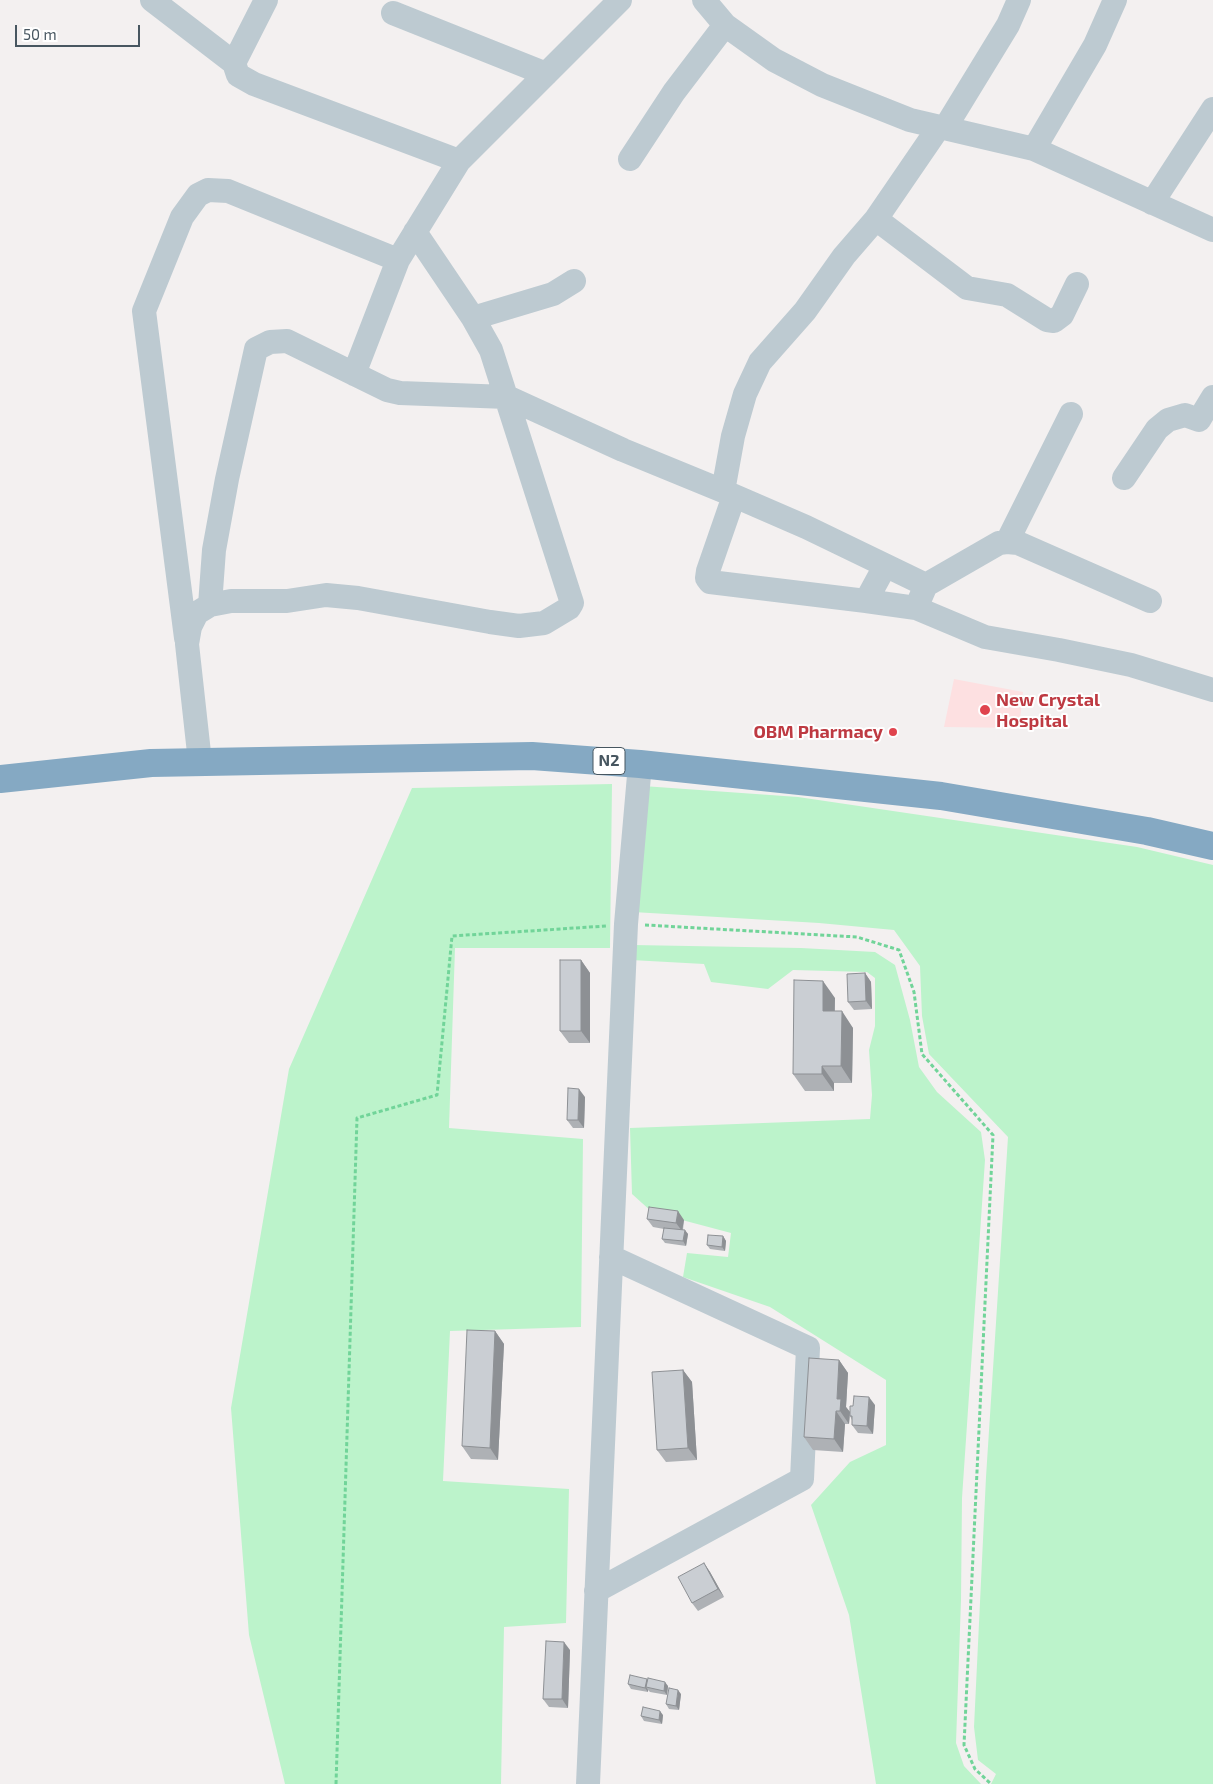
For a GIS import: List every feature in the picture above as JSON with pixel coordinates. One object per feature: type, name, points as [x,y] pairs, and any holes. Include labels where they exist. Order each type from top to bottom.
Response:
[{"type":"highway","name":"N2","points":[[0,779],[151,763],[532,756],[640,764],[941,796],[1147,831],[1213,846]]},
{"type":"street","points":[[152,0],[234,63],[238,75],[254,84],[459,161]]},
{"type":"street","points":[[234,63],[266,0]]},
{"type":"street","points":[[354,374],[398,260],[459,161],[620,0]]},
{"type":"street","points":[[704,0],[725,25],[774,60],[822,85],[910,120],[1034,149],[1213,230]]},
{"type":"street","points":[[1019,0],[1008,25],[942,128],[876,219],[844,256],[805,311],[760,362],[745,394],[732,436],[729,493],[707,578],[710,582],[916,608],[985,637],[1060,650],[1131,666],[1213,690]]},
{"type":"street","points":[[1034,149],[1095,45],[1115,0]]},
{"type":"street","points":[[393,14],[546,74]]},
{"type":"street","points":[[630,159],[674,92],[725,25]]},
{"type":"street","points":[[1152,203],[1213,110]]},
{"type":"street","points":[[200,762],[144,311],[182,217],[198,195],[208,190],[228,191],[398,260]]},
{"type":"street","points":[[876,219],[967,288],[1007,295],[1047,320],[1054,322],[1062,315],[1077,284]]},
{"type":"street","points":[[186,644],[190,626],[197,613],[210,605],[231,601],[287,601],[326,595],[358,598],[519,626],[544,623],[569,608],[572,603],[491,350],[473,318],[415,232]]},
{"type":"street","points":[[473,318],[553,294],[574,281]]},
{"type":"street","points":[[210,605],[214,550],[227,479],[256,349],[270,342],[287,341],[387,390],[400,393],[507,397],[623,450],[806,527],[926,585]]},
{"type":"street","points":[[1124,478],[1157,429],[1168,420],[1185,414],[1206,424],[1213,397]]},
{"type":"street","points":[[1007,542],[1071,414]]},
{"type":"street","points":[[916,608],[926,585],[999,543],[1007,542],[1018,543],[1150,601]]},
{"type":"street","points":[[866,601],[885,566]]},
{"type":"street","points":[[588,1784],[626,924],[640,764]]},
{"type":"street","points":[[596,1590],[802,1479],[808,1348],[611,1257]]},
{"type":"path","points":[[336,1784],[358,1118],[437,1095],[452,936],[626,924],[857,938],[899,950],[914,992],[922,1054],[992,1135],[964,1745],[975,1769],[991,1784]]},
{"type":"shaded area","name":"New Crystal Hospital","points":[[954,679],[1023,692],[1019,728],[944,727]]},
{"type":"green space","points":[[612,784],[610,948],[455,948],[449,1128],[583,1139],[581,1327],[450,1331],[443,1481],[569,1489],[566,1623],[504,1627],[501,1784],[285,1784],[249,1635],[231,1408],[289,1069],[412,788]]},
{"type":"green space","points":[[643,786],[798,797],[1137,847],[1213,865],[1213,1784],[991,1784],[996,1774],[978,1760],[974,1727],[986,1477],[1008,1137],[929,1054],[922,1016],[920,966],[894,930],[819,923],[633,912]]},
{"type":"green space","points":[[633,945],[801,948],[875,952],[895,965],[910,1020],[919,1067],[937,1092],[981,1132],[985,1160],[962,1498],[956,1743],[964,1766],[981,1784],[876,1784],[849,1615],[811,1505],[850,1462],[886,1445],[886,1380],[770,1307],[683,1277],[687,1253],[728,1257],[731,1233],[652,1212],[632,1194],[630,1128],[870,1119],[872,1095],[869,1050],[875,1026],[875,978],[867,972],[793,970],[768,989],[711,982],[704,964],[631,960]]},
{"type":"building","points":[[560,960],[581,960],[581,1031],[560,1031]]},
{"type":"building","points":[[865,973],[866,1001],[848,1002],[847,974]]},
{"type":"building","points":[[794,980],[823,981],[823,1011],[842,1011],[841,1066],[822,1066],[822,1074],[793,1074]]},
{"type":"building","points":[[568,1088],[579,1089],[578,1120],[567,1120]]},
{"type":"building","points":[[649,1207],[678,1211],[676,1223],[647,1219]]},
{"type":"building","points":[[664,1228],[685,1230],[683,1241],[662,1239]]},
{"type":"building","points":[[708,1235],[723,1236],[722,1247],[707,1245]]},
{"type":"building","points":[[467,1330],[495,1331],[490,1448],[462,1446]]},
{"type":"building","points":[[809,1358],[839,1360],[837,1399],[841,1399],[840,1411],[836,1411],[834,1439],[804,1437]]},
{"type":"building","points":[[683,1370],[688,1448],[657,1450],[652,1372]]},
{"type":"building","points":[[854,1396],[869,1397],[867,1426],[852,1425],[850,1406],[853,1406]]},
{"type":"building","points":[[704,1563],[718,1589],[692,1603],[678,1577]]},
{"type":"building","points":[[546,1641],[564,1642],[562,1699],[543,1699]]},
{"type":"building","points":[[630,1675],[647,1679],[645,1688],[628,1684]]},
{"type":"building","points":[[648,1678],[665,1682],[664,1691],[646,1687]]},
{"type":"building","points":[[669,1688],[678,1690],[676,1706],[666,1704]]},
{"type":"building","points":[[643,1707],[660,1711],[659,1720],[641,1716]]},
{"type":"place","name":"New Crystal Hospital","points":[[985,710]]},
{"type":"place","name":"OBM Pharmacy","points":[[893,732]]}]
